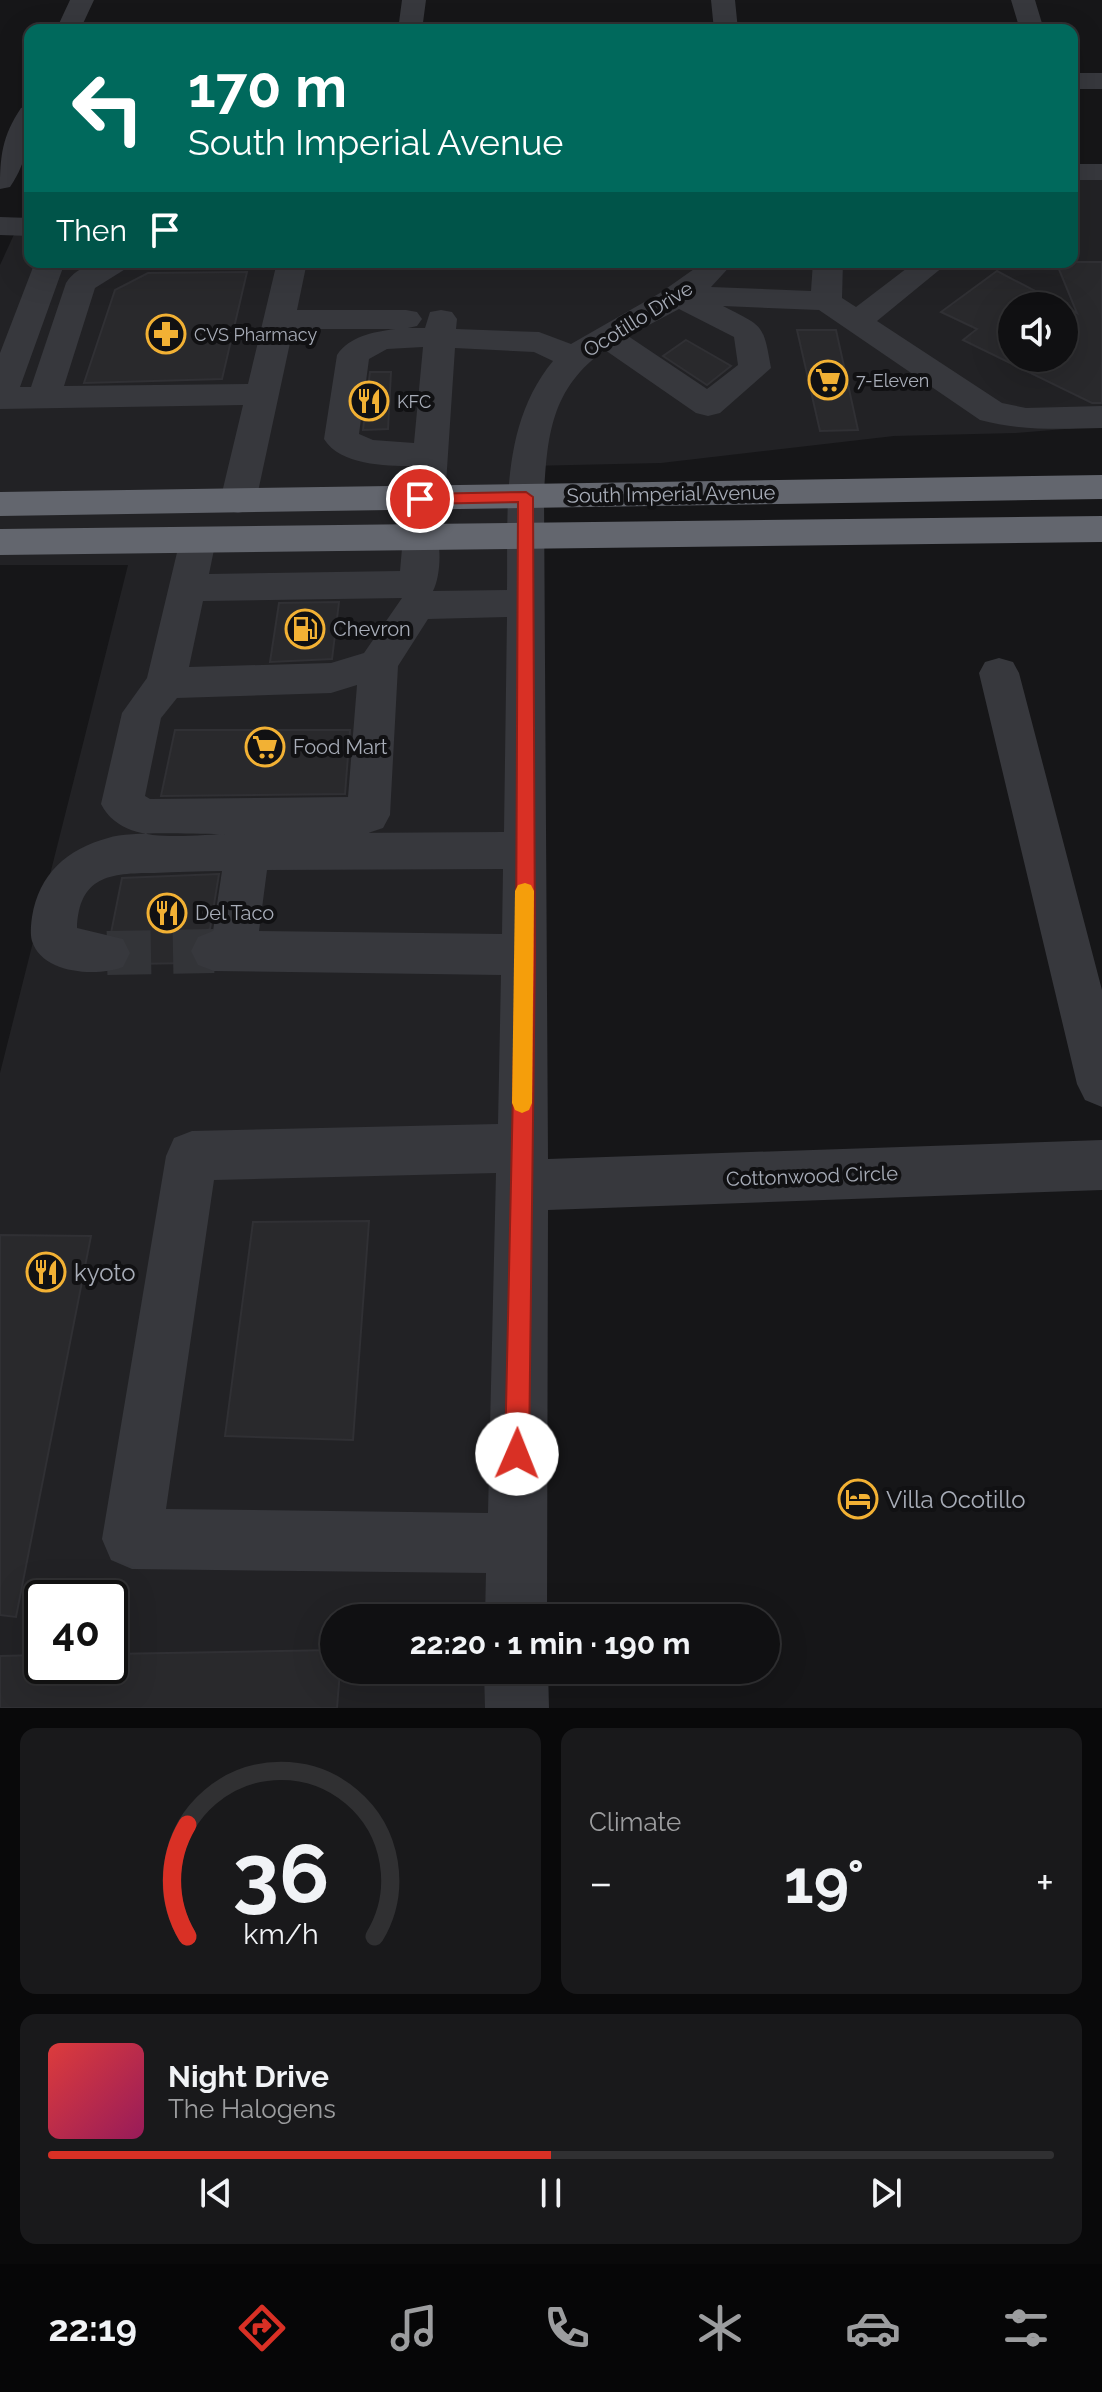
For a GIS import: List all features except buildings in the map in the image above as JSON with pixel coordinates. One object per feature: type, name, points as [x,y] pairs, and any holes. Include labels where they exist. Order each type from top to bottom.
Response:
[{"type":"highway","name":"South Imperial Avenue","points":[[0,542],[421,537],[526,516],[1102,487]]},
{"type":"highway","name":"South Imperial Avenue","points":[[0,504],[427,499],[526,516],[1102,529]]},
{"type":"street","points":[[71,24],[82,0]]},
{"type":"street","points":[[411,24],[414,0]]},
{"type":"street","points":[[723,0],[725,24]]},
{"type":"street","points":[[1023,0],[1030,24]]},
{"type":"street","points":[[1078,81],[1102,81]]},
{"type":"street","points":[[0,181],[24,127]]},
{"type":"street","points":[[1078,172],[1102,172]]},
{"type":"street","points":[[0,226],[24,227]]},
{"type":"street","points":[[48,268],[0,397],[263,394]]},
{"type":"street","points":[[44,397],[81,283],[106,268]]},
{"type":"street","points":[[238,501],[291,268]]},
{"type":"street","name":"Ocotillo Drive","points":[[516,1604],[525,955],[526,516],[530,435],[543,399],[575,358],[606,336],[647,316],[716,268]]},
{"type":"street","points":[[826,301],[828,268]]},
{"type":"street","points":[[859,320],[926,268]]},
{"type":"street","points":[[678,296],[826,301],[859,320],[992,412],[1026,419],[1102,417]]},
{"type":"street","points":[[606,336],[708,405],[755,368],[749,332],[678,296]]},
{"type":"street","points":[[281,320],[440,329],[539,342],[575,358]]},
{"type":"street","points":[[431,455],[371,452],[355,448],[341,439],[353,355],[364,344],[440,329]]},
{"type":"street","points":[[427,499],[440,329]]},
{"type":"street","points":[[198,540],[166,683],[142,713],[122,804],[144,817],[368,815],[378,664],[417,595],[421,537]]},
{"type":"street","points":[[187,588],[417,595],[526,603]]},
{"type":"street","points":[[166,683],[331,678],[378,664]]},
{"type":"street","points":[[999,673],[1102,1084]]},
{"type":"street","points":[[107,953],[80,953],[54,939],[53,910],[63,887],[90,862],[111,855],[524,850]]},
{"type":"street","points":[[247,852],[224,951],[525,955]]},
{"type":"street","name":"Cottonwood Circle","points":[[516,1543],[132,1539],[192,1156],[522,1167],[1102,1165]]},
{"type":"street","points":[[516,1684],[517,1708]]},
{"type":"shaded area","points":[[1102,170],[1102,426],[1016,433],[894,436],[661,463],[529,466],[516,1604],[320,1604],[320,1684],[516,1684],[517,1708],[0,1708],[0,1073],[128,565],[0,565],[0,265],[24,217],[24,268],[1078,268],[1078,171]]},
{"type":"tunnel","points":[[107,953],[214,951]]},
{"type":"slow traffic","points":[[522,1103],[525,891]]},
{"type":"place","name":"CVS Pharmacy","points":[[166,334]]},
{"type":"place","name":"7-Eleven","points":[[828,380]]},
{"type":"place","name":"KFC","points":[[369,401]]},
{"type":"place","name":"Chevron","points":[[305,629]]},
{"type":"place","name":"Food Mart","points":[[265,747]]},
{"type":"place","name":"Del Taco","points":[[167,913]]},
{"type":"place","name":"kyoto","points":[[46,1272]]},
{"type":"place","name":"Villa Ocotillo","points":[[858,1499]]},
{"type":"route","points":[[420,499],[526,497],[525,955],[517,1454]]}]
